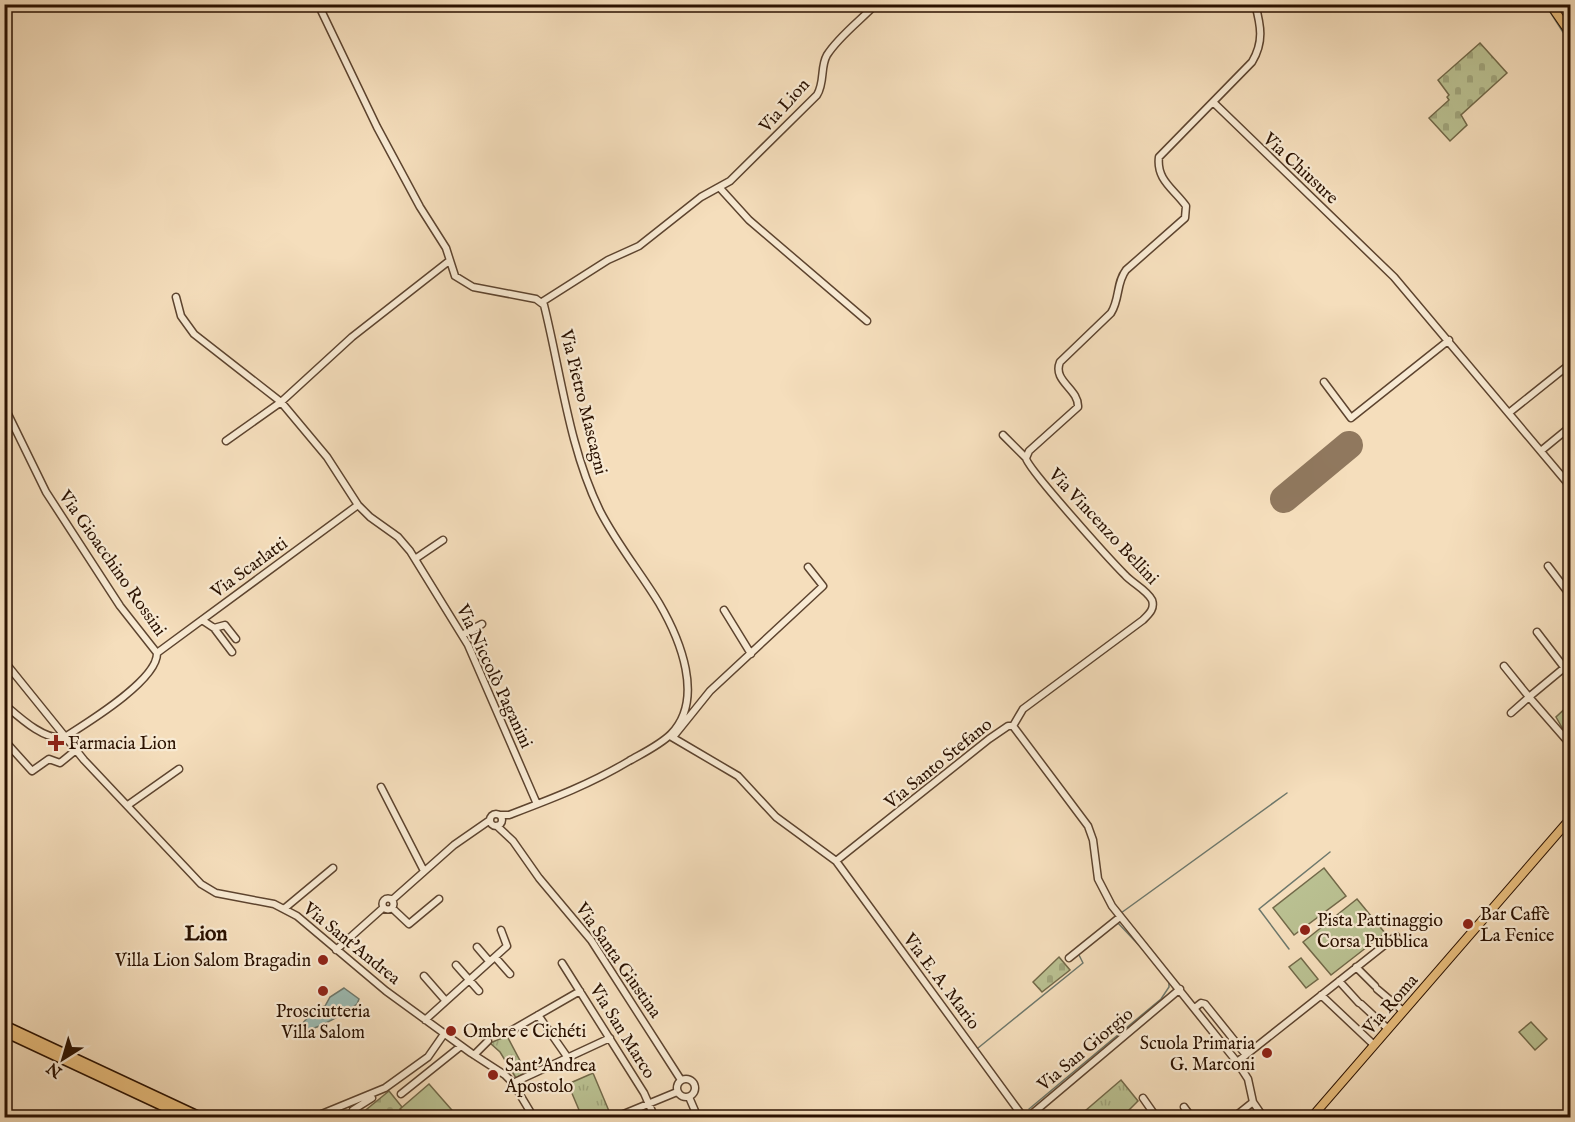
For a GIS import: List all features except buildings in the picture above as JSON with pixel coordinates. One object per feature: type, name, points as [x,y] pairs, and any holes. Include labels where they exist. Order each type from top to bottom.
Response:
[{"type":"highway","points":[[4,1025],[203,1118]]},
{"type":"highway","points":[[4,1032],[188,1118]]},
{"type":"main road","points":[[1550,4],[1570,33]]},
{"type":"main road","name":"Via Roma","points":[[1311,1118],[1570,819]]},
{"type":"street","points":[[318,4],[377,127],[420,207],[446,248],[455,276],[463,283],[542,302]]},
{"type":"street","name":"Via Lion","points":[[542,302],[608,260],[639,246],[702,197],[741,171],[817,95],[823,81],[824,63],[829,52],[876,4]]},
{"type":"street","points":[[1026,458],[1029,451],[1078,407],[1077,399],[1060,377],[1058,367],[1060,362],[1111,313],[1116,306],[1121,276],[1126,270],[1185,218],[1186,206],[1162,179],[1158,160],[1165,148],[1252,62],[1260,47],[1261,31],[1255,4]]},
{"type":"street","name":"Via Chiusure","points":[[1213,102],[1394,277],[1570,486]]},
{"type":"street","points":[[719,187],[738,211],[867,321]]},
{"type":"street","points":[[226,441],[281,402],[352,337],[426,276],[449,261]]},
{"type":"street","name":"Via Niccolò Paganini","points":[[176,297],[181,316],[194,334],[281,402],[327,457],[358,505],[370,517],[398,537],[415,559],[462,635],[537,804]]},
{"type":"street","name":"Via Pietro Mascagni","points":[[542,302],[588,483],[608,525],[663,612],[686,669],[689,695],[681,725]]},
{"type":"street","points":[[1324,382],[1351,418],[1449,340]]},
{"type":"street","points":[[1510,412],[1570,364]]},
{"type":"street","name":"Via Gioacchino Rossini","points":[[4,406],[46,492],[120,606],[158,653],[157,662],[138,684],[65,737]]},
{"type":"street","points":[[1542,450],[1570,428]]},
{"type":"street","name":"Via Vincenzo Bellini","points":[[1004,435],[1126,577],[1151,598],[1153,603],[1150,613],[1143,620],[1023,709],[1013,726]]},
{"type":"street","name":"Via Scarlatti","points":[[158,653],[358,505]]},
{"type":"street","points":[[415,559],[443,540]]},
{"type":"street","points":[[1548,566],[1570,595]]},
{"type":"street","name":"Via Pietro Mascagni","points":[[498,822],[509,815],[598,780],[671,737],[710,691],[823,586],[808,567]]},
{"type":"street","points":[[724,610],[751,654]]},
{"type":"street","points":[[202,620],[214,628],[232,652]]},
{"type":"street","points":[[462,635],[482,624]]},
{"type":"street","points":[[214,628],[225,625],[236,639]]},
{"type":"street","points":[[1537,632],[1570,675]]},
{"type":"street","name":"Via Sant'Andrea","points":[[4,661],[76,750],[209,890],[285,908],[425,1020],[513,1083],[534,1118]]},
{"type":"street","points":[[1511,713],[1570,663]]},
{"type":"street","points":[[1504,666],[1570,744]]},
{"type":"street","points":[[4,704],[46,733],[59,738],[65,737]]},
{"type":"street","name":"Via Santo Stefano","points":[[836,861],[989,739],[1008,726],[1013,726],[1088,826],[1093,840],[1098,879],[1120,917],[1196,1007],[1237,1062],[1248,1078],[1252,1102],[1264,1118]]},
{"type":"street","points":[[671,737],[719,762],[738,776],[776,817],[836,861]]},
{"type":"street","points":[[4,740],[32,771],[49,759],[60,763],[76,750]]},
{"type":"street","points":[[128,805],[179,770]]},
{"type":"street","points":[[381,787],[424,871]]},
{"type":"street","points":[[336,950],[383,908],[384,900],[392,900],[462,839],[483,826],[498,822]]},
{"type":"street","name":"Via Santa Giustina","points":[[498,822],[539,878],[591,940],[681,1080]]},
{"type":"street","name":"Via E. A. Mario","points":[[836,861],[1026,1118]]},
{"type":"street","points":[[285,908],[333,868]]},
{"type":"street","points":[[383,908],[392,908],[409,924],[439,899]]},
{"type":"street","points":[[392,900],[392,908]]},
{"type":"street","points":[[1070,958],[1120,917]]},
{"type":"street","points":[[425,1020],[507,946],[501,930]]},
{"type":"street","points":[[1237,1062],[1396,936]]},
{"type":"street","points":[[477,948],[510,974]]},
{"type":"street","name":"Via San Marco","points":[[562,963],[610,1038],[649,1103],[655,1118]]},
{"type":"street","points":[[456,965],[479,992]]},
{"type":"street","points":[[1356,968],[1403,1011]]},
{"type":"street","points":[[424,976],[445,1000]]},
{"type":"street","points":[[1339,981],[1388,1029]]},
{"type":"street","name":"Via San Giorgio","points":[[1162,1004],[1174,982]]},
{"type":"street","name":"Via San Giorgio","points":[[1026,1118],[1180,989]]},
{"type":"street","points":[[507,1034],[580,992]]},
{"type":"street","points":[[1321,995],[1374,1045]]},
{"type":"street","name":"Via San Giorgio","points":[[1162,1004],[1187,997]]},
{"type":"street","name":"Via Santo Stefano","points":[[1196,1007],[1201,1003],[1205,1004],[1224,1028]]},
{"type":"street","points":[[538,1015],[568,1058]]},
{"type":"street","points":[[1216,1033],[1224,1028],[1245,1055]]},
{"type":"street","points":[[353,1110],[428,1057],[444,1034]]},
{"type":"street","points":[[513,1083],[610,1038]]},
{"type":"street","points":[[474,1055],[488,1041]]},
{"type":"street","points":[[401,1094],[461,1046]]},
{"type":"street","points":[[690,1079],[694,1084],[694,1093],[689,1097],[681,1096],[677,1092],[677,1085],[681,1080],[690,1079]]},
{"type":"street","points":[[312,1118],[385,1088]]},
{"type":"street","points":[[614,1118],[677,1092]]},
{"type":"street","points":[[689,1097],[698,1118]]},
{"type":"street","points":[[1143,1098],[1157,1118]]},
{"type":"street","points":[[1233,1118],[1252,1102]]},
{"type":"street","points":[[1184,1107],[1192,1118]]},
{"type":"street","points":[[632,1110],[635,1118]]},
{"type":"green space","points":[[1480,43],[1507,73],[1461,115],[1467,125],[1450,141],[1429,118],[1449,100],[1447,97],[1449,95],[1438,80]]},
{"type":"green space","points":[[1570,704],[1570,726],[1564,731],[1556,717]]},
{"type":"green space","points":[[1324,868],[1346,896],[1294,935],[1273,908]]},
{"type":"green space","points":[[1357,899],[1385,933],[1331,975],[1303,942]]},
{"type":"green space","points":[[1059,957],[1070,970],[1042,992],[1033,982]]},
{"type":"green space","points":[[1301,958],[1318,979],[1306,988],[1289,967]]},
{"type":"green space","points":[[1531,1022],[1547,1039],[1535,1050],[1519,1032]]},
{"type":"green space","points":[[507,1036],[526,1072],[516,1078],[500,1052],[490,1043]]},
{"type":"green space","points":[[593,1073],[609,1111],[595,1117],[582,1117],[568,1084]]},
{"type":"green space","points":[[1121,1080],[1138,1101],[1122,1117],[1078,1117]]},
{"type":"green space","points":[[429,1084],[458,1117],[407,1117],[400,1109]]},
{"type":"green space","points":[[389,1091],[407,1117],[356,1118]]},
{"type":"water","points":[[344,988],[359,999],[357,1004],[327,1023],[306,1031],[302,1024],[315,1009],[325,1006],[330,997]]},
{"type":"waterway","points":[[1545,4],[1570,43]]},
{"type":"waterway","points":[[1558,4],[1570,23]]},
{"type":"waterway","points":[[1121,913],[1287,793]]},
{"type":"waterway","points":[[1289,949],[1259,909],[1330,852]]},
{"type":"waterway","points":[[1118,923],[1149,956]]},
{"type":"waterway","points":[[1145,942],[1158,958]]},
{"type":"waterway","points":[[978,1048],[1083,963],[1078,953]]},
{"type":"waterway","points":[[1029,1109],[1161,999],[1169,987],[1169,981]]},
{"type":"runway","points":[[1284,499],[1349,445]]},
{"type":"place","name":"Farmacia Lion","points":[[56,743]]},
{"type":"place","name":"Bar Caffè La Fenice","points":[[1468,924]]},
{"type":"place","name":"Pista Pattinaggio Corsa Pubblica","points":[[1305,930]]},
{"type":"place","name":"Villa Lion Salom Bragadin","points":[[323,960]]},
{"type":"place","name":"Prosciutteria Villa Salom","points":[[323,991]]},
{"type":"place","name":"Ombre e Cichéti","points":[[451,1031]]},
{"type":"place","name":"Scuola Primaria G. Marconi","points":[[1267,1053]]},
{"type":"place","name":"Sant'Andrea Apostolo","points":[[493,1075]]},
{"type":"district","name":"Lion","points":[[206,933]]}]
